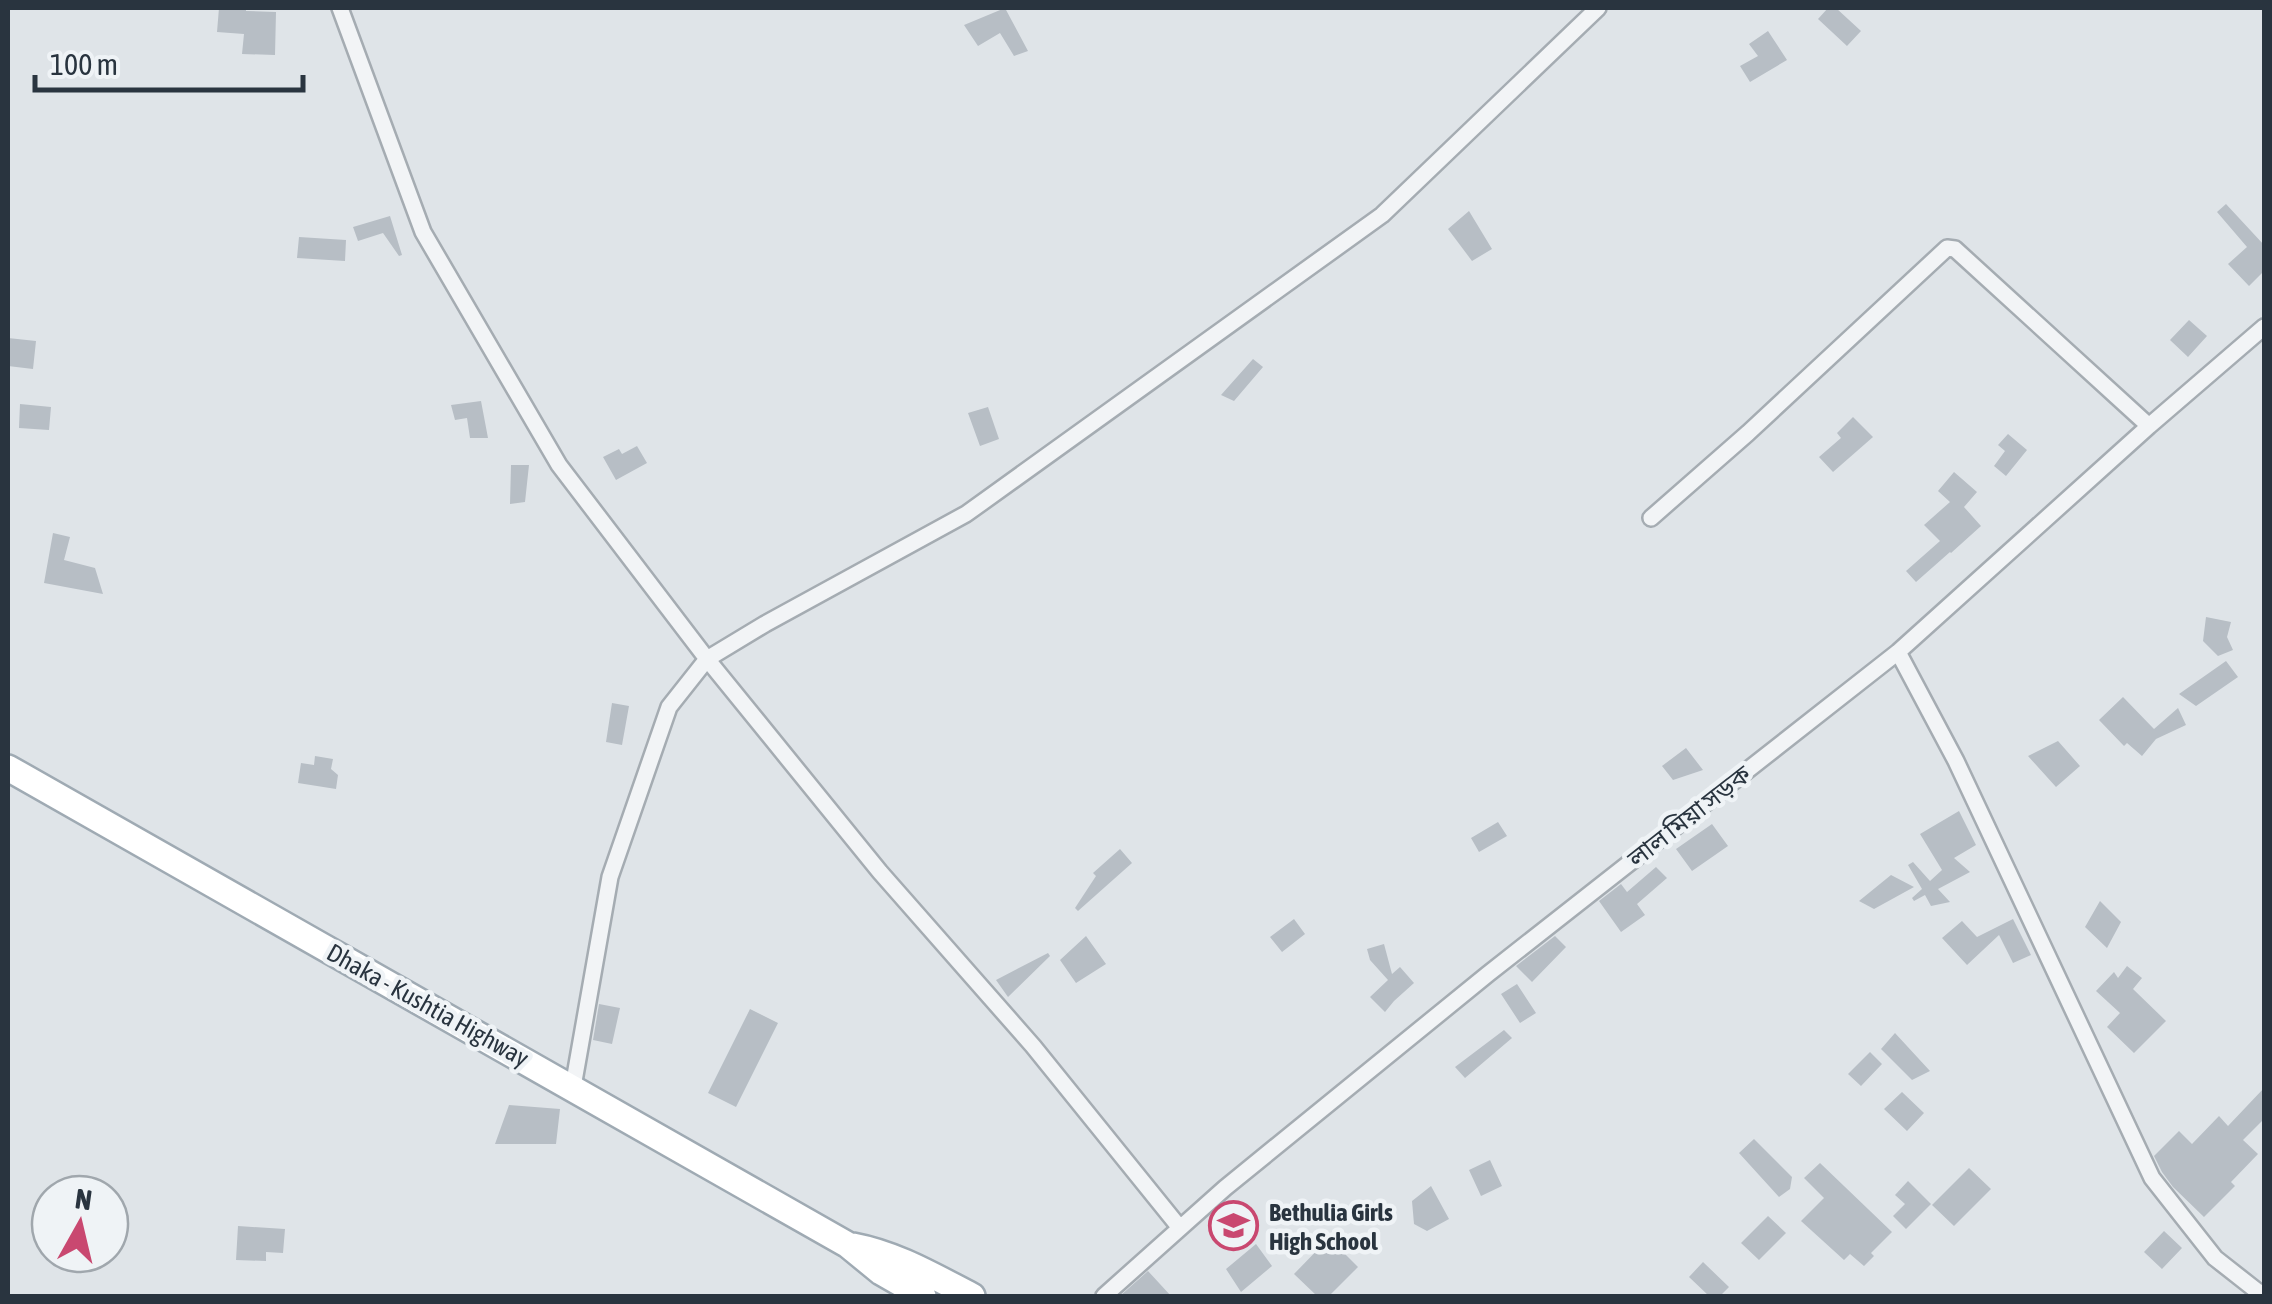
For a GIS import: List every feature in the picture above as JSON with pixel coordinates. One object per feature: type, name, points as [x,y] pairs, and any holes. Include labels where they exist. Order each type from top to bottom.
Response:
[{"type":"main road","name":"Dhaka - Kushtia Highway","points":[[8,768],[848,1245],[881,1272],[923,1296]]},
{"type":"main road","name":"Dhaka - Kushtia Highway","points":[[848,1245],[898,1258],[972,1296]]},
{"type":"street","points":[[340,8],[423,232],[558,465],[707,659],[880,872],[1033,1046],[1180,1228]]},
{"type":"street","points":[[573,1087],[610,877],[669,707],[707,659],[966,514],[1382,214],[1598,8]]},
{"type":"street","points":[[1651,518],[1748,434],[1948,248],[1955,249],[2149,426]]},
{"type":"street","name":"লাল মিয়া সড়ক","points":[[1104,1296],[1225,1188],[1488,974],[1898,652],[2264,326]]},
{"type":"street","points":[[1898,652],[1956,761],[2152,1178],[2214,1258],[2264,1294]]},
{"type":"building","points":[[219,8],[276,12],[275,55],[242,54],[244,34],[217,32]]},
{"type":"building","points":[[1005,8],[1028,51],[1014,56],[1000,33],[978,46],[964,25]]},
{"type":"building","points":[[1828,8],[1836,8],[1861,31],[1847,46],[1818,19]]},
{"type":"building","points":[[1768,31],[1787,60],[1750,82],[1740,66],[1758,56],[1749,44]]},
{"type":"building","points":[[2226,204],[2264,245],[2264,271],[2249,286],[2228,264],[2247,247],[2217,212]]},
{"type":"building","points":[[1469,211],[1492,249],[1472,261],[1448,229]]},
{"type":"building","points":[[390,216],[402,255],[399,256],[383,233],[358,241],[353,227]]},
{"type":"building","points":[[299,237],[346,240],[345,261],[297,258]]},
{"type":"building","points":[[2189,320],[2207,336],[2188,357],[2170,340]]},
{"type":"building","points":[[8,338],[36,341],[33,369],[8,366]]},
{"type":"building","points":[[1253,359],[1263,367],[1234,401],[1221,395]]},
{"type":"building","points":[[481,401],[488,438],[470,438],[467,418],[455,420],[451,405]]},
{"type":"building","points":[[20,404],[51,407],[49,430],[19,428]]},
{"type":"building","points":[[988,407],[999,439],[980,446],[968,413]]},
{"type":"building","points":[[1853,417],[1873,437],[1833,472],[1819,457],[1841,438],[1837,433]]},
{"type":"building","points":[[2008,434],[2027,450],[2006,476],[1994,466],[2005,451],[1998,445]]},
{"type":"building","points":[[637,446],[647,463],[616,480],[603,457]]},
{"type":"building","points":[[511,465],[529,465],[525,502],[510,504]]},
{"type":"building","points":[[1954,472],[1977,492],[1964,507],[1981,526],[1916,582],[1906,571],[1940,541],[1924,525],[1950,502],[1938,491]]},
{"type":"building","points":[[53,533],[70,537],[64,560],[95,568],[103,594],[44,583]]},
{"type":"building","points":[[2206,617],[2231,622],[2227,637],[2233,650],[2218,656],[2203,641]]},
{"type":"building","points":[[2226,661],[2238,677],[2196,706],[2179,694]]},
{"type":"building","points":[[2123,697],[2154,729],[2178,708],[2186,725],[2156,739],[2142,756],[2127,743],[2124,746],[2099,720]]},
{"type":"building","points":[[612,703],[629,706],[622,745],[606,742]]},
{"type":"building","points":[[2058,741],[2080,766],[2056,787],[2028,756]]},
{"type":"building","points":[[1686,748],[1703,770],[1673,780],[1662,766]]},
{"type":"building","points":[[315,756],[333,759],[331,769],[338,775],[336,789],[298,783],[301,763],[314,765]]},
{"type":"building","points":[[1959,811],[1976,845],[1954,858],[1970,872],[1938,889],[1950,902],[1931,906],[1925,895],[1914,901],[1912,898],[1922,889],[1908,865],[1913,862],[1930,881],[1942,870],[1920,834]]},
{"type":"building","points":[[1498,822],[1507,836],[1479,852],[1471,838]]},
{"type":"building","points":[[1712,824],[1728,846],[1692,871],[1676,849]]},
{"type":"building","points":[[1120,849],[1132,863],[1078,911],[1075,908],[1096,876],[1093,873]]},
{"type":"building","points":[[1656,867],[1667,878],[1637,904],[1645,915],[1621,932],[1599,901],[1621,884],[1627,892]]},
{"type":"building","points":[[1891,875],[1914,887],[1874,909],[1859,901]]},
{"type":"building","points":[[2100,901],[2121,922],[2107,948],[2085,927]]},
{"type":"building","points":[[1294,919],[1305,934],[1282,952],[1270,937]]},
{"type":"building","points":[[2013,919],[2031,955],[2013,963],[1999,935],[1967,965],[1942,938],[1962,921],[1977,937]]},
{"type":"building","points":[[1086,936],[1106,964],[1076,983],[1060,960]]},
{"type":"building","points":[[1555,936],[1566,947],[1532,982],[1516,966]]},
{"type":"building","points":[[1384,944],[1392,974],[1400,967],[1414,983],[1385,1012],[1370,997],[1388,980],[1370,960],[1367,949]]},
{"type":"building","points":[[1048,953],[1050,956],[1008,997],[996,980]]},
{"type":"building","points":[[2127,966],[2142,978],[2133,989],[2166,1021],[2134,1053],[2107,1027],[2120,1013],[2096,991],[2114,972],[2118,978]]},
{"type":"building","points":[[1517,984],[1536,1013],[1520,1023],[1501,994]]},
{"type":"building","points":[[599,1004],[620,1008],[612,1044],[593,1040]]},
{"type":"building","points":[[750,1009],[778,1023],[736,1107],[708,1093]]},
{"type":"building","points":[[1504,1030],[1512,1038],[1465,1078],[1455,1067]]},
{"type":"building","points":[[1895,1033],[1930,1071],[1912,1080],[1881,1049]]},
{"type":"building","points":[[1870,1052],[1882,1064],[1861,1086],[1848,1074]]},
{"type":"building","points":[[2264,1088],[2264,1119],[2243,1140],[2258,1154],[2231,1182],[2235,1186],[2204,1217],[2173,1187],[2154,1156],[2179,1131],[2192,1144],[2219,1116],[2228,1126]]},
{"type":"building","points":[[1902,1092],[1924,1113],[1907,1131],[1884,1109]]},
{"type":"building","points":[[509,1105],[560,1109],[556,1144],[495,1144]]},
{"type":"building","points":[[1754,1139],[1792,1177],[1790,1189],[1779,1197],[1739,1153]]},
{"type":"building","points":[[1490,1160],[1502,1186],[1481,1196],[1469,1170]]},
{"type":"building","points":[[1820,1163],[1892,1232],[1864,1266],[1850,1254],[1844,1260],[1801,1221],[1824,1198],[1804,1178]]},
{"type":"building","points":[[1969,1168],[1991,1189],[1954,1226],[1932,1205]]},
{"type":"building","points":[[1908,1181],[1931,1204],[1906,1229],[1893,1216],[1905,1204],[1895,1195]]},
{"type":"building","points":[[1431,1186],[1449,1219],[1427,1231],[1414,1224],[1412,1201]]},
{"type":"building","points":[[1768,1216],[1786,1233],[1759,1260],[1741,1243]]},
{"type":"building","points":[[238,1226],[285,1229],[283,1253],[266,1252],[266,1261],[236,1260]]},
{"type":"building","points":[[2164,1231],[2182,1248],[2162,1269],[2144,1252]]},
{"type":"building","points":[[1329,1238],[1358,1267],[1329,1296],[1317,1296],[1294,1274]]},
{"type":"building","points":[[1256,1244],[1272,1266],[1241,1292],[1226,1269]]},
{"type":"building","points":[[1703,1262],[1729,1287],[1720,1296],[1709,1296],[1689,1277]]},
{"type":"building","points":[[1148,1271],[1171,1296],[1120,1296]]},
{"type":"place","name":"Bethulia Girls High School","points":[[1234,1226]]}]
